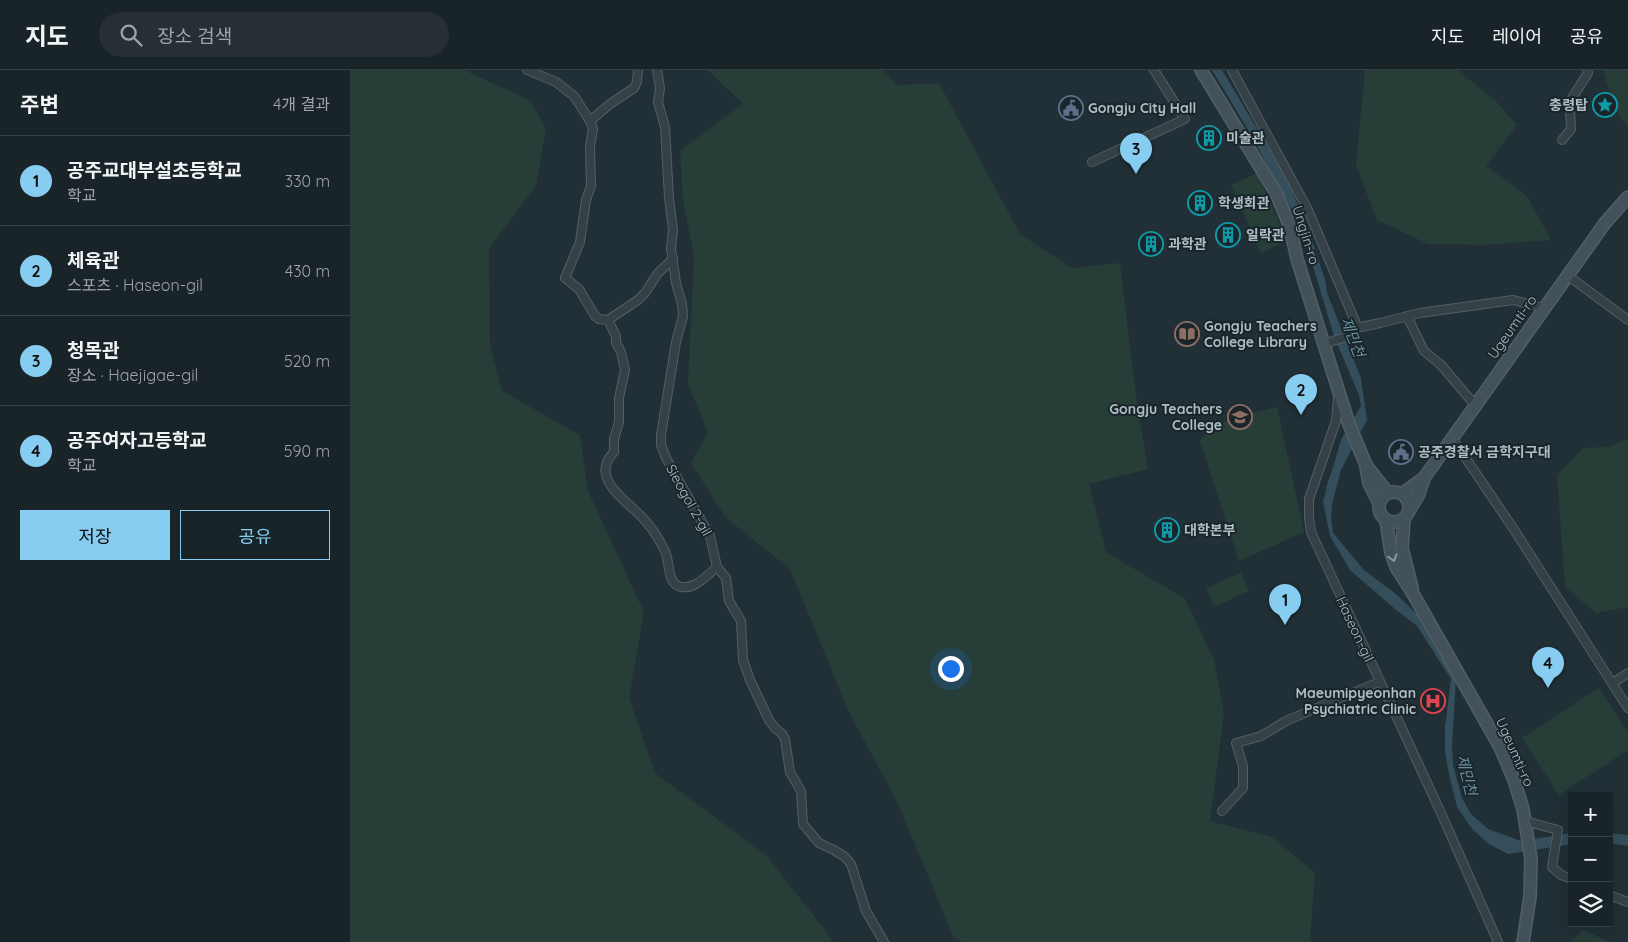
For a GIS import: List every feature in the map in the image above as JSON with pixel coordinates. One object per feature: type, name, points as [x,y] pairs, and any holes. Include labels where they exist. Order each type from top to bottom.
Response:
[{"type":"main road","name":"Ungjin-ro","points":[[1201,70],[1276,193],[1290,227],[1297,260],[1349,424],[1366,465]]},
{"type":"main road","name":"Ugeumti-ro","points":[[1412,592],[1402,548],[1406,515],[1419,494],[1424,478],[1567,275],[1605,223],[1628,197]]},
{"type":"main road","points":[[1366,465],[1388,493]]},
{"type":"main road","points":[[1366,465],[1369,483],[1379,503],[1380,513],[1386,520],[1395,522],[1406,515],[1408,501],[1402,494],[1388,493],[1379,503]]},
{"type":"main road","name":"Ugeumti-ro","points":[[1402,494],[1424,478]]},
{"type":"main road","name":"Ugeumti-ro","points":[[1386,520],[1391,553],[1396,567],[1500,747],[1514,780],[1523,809],[1531,859],[1530,897],[1523,942]]},
{"type":"street","points":[[527,70],[566,88],[574,96],[590,121],[592,129],[590,147],[591,186],[586,200],[580,242],[565,278],[579,289],[595,316],[599,319],[608,320],[638,300],[658,273],[673,259]]},
{"type":"street","points":[[590,121],[610,104],[634,88],[637,82],[638,70]]},
{"type":"street","name":"Sieogol 2-gil","points":[[657,70],[660,88],[658,102],[665,127],[669,198],[673,230],[671,248],[683,316],[669,380],[661,445],[666,458],[710,536],[717,567],[726,578],[730,601],[741,620],[743,660],[750,680],[769,720],[785,739],[790,772],[801,791],[803,824],[818,844],[834,850],[851,864],[866,911],[884,942]]},
{"type":"street","points":[[1092,162],[1184,119],[1154,70]]},
{"type":"street","points":[[1232,70],[1308,210],[1355,330]]},
{"type":"street","points":[[1562,140],[1570,129],[1572,98],[1588,73],[1587,70]]},
{"type":"street","points":[[1567,275],[1628,320]]},
{"type":"street","points":[[1324,344],[1336,341],[1361,327],[1420,313],[1513,300],[1544,308]]},
{"type":"street","points":[[1408,316],[1424,351],[1442,365],[1475,405]]},
{"type":"street","points":[[608,320],[616,336],[616,343],[621,352],[625,370],[618,398],[619,422],[614,439],[614,452],[608,458],[606,466],[609,481],[614,490],[643,518],[654,533],[666,552],[672,580],[675,585],[691,587],[717,567]]},
{"type":"street","name":"Haseon-gil","points":[[1338,389],[1336,421],[1309,499],[1309,517],[1313,536],[1441,813],[1498,942]]},
{"type":"street","points":[[1452,438],[1628,708]]},
{"type":"street","points":[[1304,539],[1313,536]]},
{"type":"street","points":[[1613,683],[1628,673]]},
{"type":"street","points":[[1222,811],[1243,788],[1243,766],[1236,743],[1261,736],[1288,720],[1379,682]]},
{"type":"street","points":[[1525,821],[1558,830],[1552,867],[1568,878]]},
{"type":"street","points":[[1613,896],[1628,902]]},
{"type":"green space","points":[[350,70],[464,70],[531,101],[546,129],[536,186],[489,249],[490,345],[502,391],[580,435],[588,491],[644,612],[629,698],[655,773],[767,856],[834,942],[350,942]]},
{"type":"green space","points":[[708,70],[881,70],[898,85],[939,83],[1020,234],[1072,268],[1120,263],[1136,396],[1148,469],[1089,484],[1106,552],[1185,599],[1214,659],[1224,714],[1210,821],[1272,837],[1315,873],[1310,940],[1313,942],[961,942],[953,936],[899,806],[848,710],[790,569],[726,518],[691,463],[708,432],[688,385],[694,256],[683,200],[680,150],[743,104]]},
{"type":"green space","points":[[1365,70],[1457,70],[1495,100],[1517,125],[1486,166],[1527,196],[1551,240],[1483,245],[1428,244],[1377,220],[1356,165]]},
{"type":"green space","points":[[1603,70],[1628,70],[1628,127],[1615,110]]},
{"type":"green space","points":[[1257,173],[1287,241],[1261,253],[1231,185]]},
{"type":"green space","points":[[1277,407],[1304,532],[1239,561],[1200,441],[1207,433],[1225,422]]},
{"type":"green space","points":[[1628,439],[1628,607],[1596,613],[1565,587],[1557,475],[1583,448],[1608,447]]},
{"type":"green space","points":[[1241,573],[1249,591],[1214,607],[1206,588]]},
{"type":"green space","points":[[1599,688],[1628,732],[1628,750],[1559,795],[1522,738]]},
{"type":"green space","points":[[1583,930],[1611,942],[1571,942]]},
{"type":"water","name":"제민천","points":[[1212,70],[1222,70],[1287,179],[1310,234],[1325,280],[1327,293],[1361,378],[1367,420],[1341,470],[1332,504],[1333,533],[1364,570],[1397,595],[1423,620],[1456,678],[1452,746],[1453,765],[1462,798],[1471,814],[1488,829],[1521,841],[1568,834],[1568,845],[1508,854],[1489,844],[1472,829],[1457,807],[1445,751],[1445,728],[1451,679],[1417,626],[1350,570],[1330,536],[1323,501],[1341,440],[1361,406],[1359,395],[1335,339],[1299,220],[1289,206],[1253,138]]},
{"type":"water","points":[[1613,833],[1628,835],[1628,846],[1613,844]]},
{"type":"waterway","name":"제민천","points":[[1327,488],[1331,476]]},
{"type":"place","name":"충령탑","points":[[1605,105]]},
{"type":"place","name":"Gongju City Hall","points":[[1071,108]]},
{"type":"place","name":"미술관","points":[[1209,138]]},
{"type":"place","name":"청목관","points":[[1136,174]]},
{"type":"place","name":"학생회관","points":[[1200,203]]},
{"type":"place","name":"일락관","points":[[1228,235]]},
{"type":"place","name":"과학관","points":[[1151,244]]},
{"type":"place","name":"Gongju Teachers College Library","points":[[1187,334]]},
{"type":"place","name":"체육관","points":[[1301,415]]},
{"type":"place","name":"Gongju Teachers College","points":[[1240,417]]},
{"type":"place","name":"공주경찰서 금학지구대","points":[[1401,452]]},
{"type":"place","name":"대학본부","points":[[1167,530]]},
{"type":"place","name":"공주교대부설초등학교","points":[[1285,625]]},
{"type":"place","name":"공주여자고등학교","points":[[1548,688]]},
{"type":"place","name":"Maeumipyeonhan Psychiatric Clinic","points":[[1433,701]]}]
